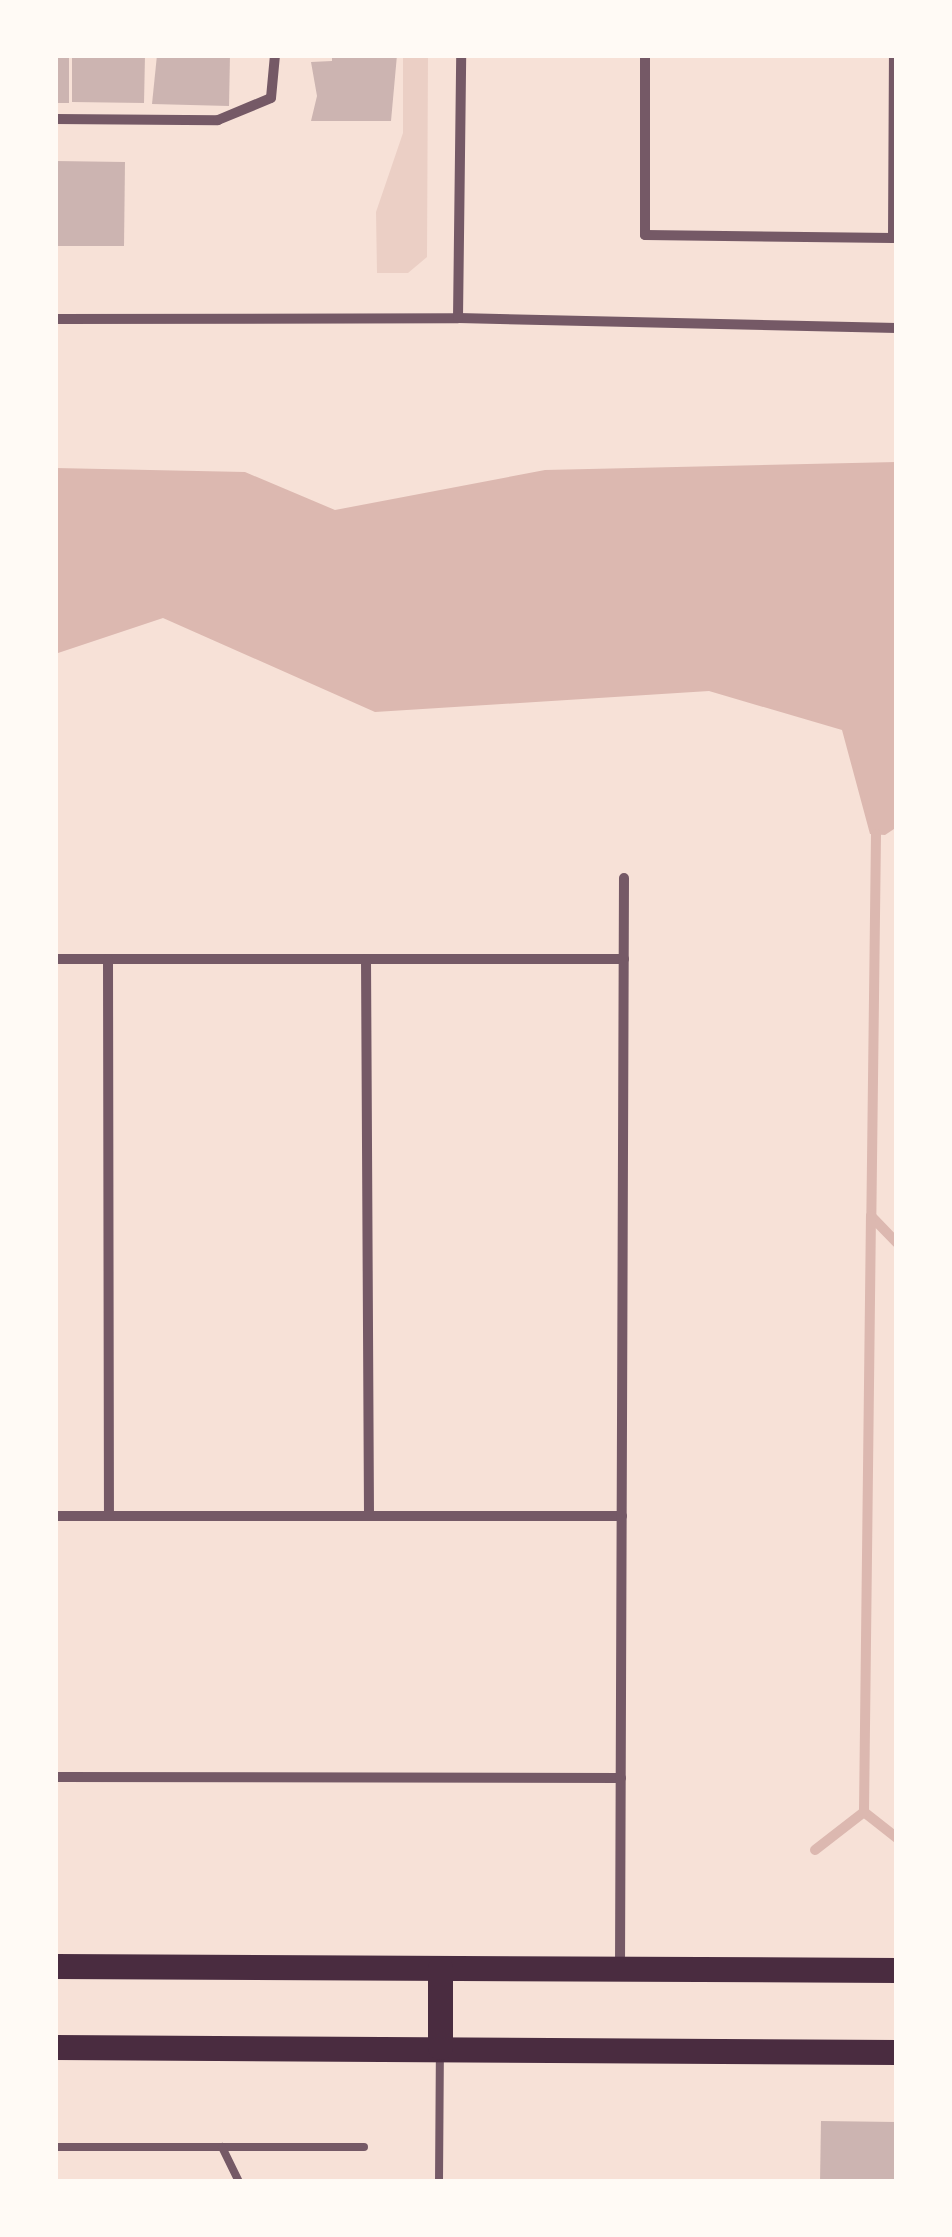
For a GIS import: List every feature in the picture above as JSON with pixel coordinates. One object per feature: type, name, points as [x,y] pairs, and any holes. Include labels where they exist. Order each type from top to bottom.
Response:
[{"type":"main road","points":[[55,1966],[897,1970]]},
{"type":"main road","points":[[440,1968],[440,2047]]},
{"type":"main road","points":[[55,2047],[897,2052]]},
{"type":"street","points":[[55,119],[218,120],[271,98],[275,55]]},
{"type":"street","points":[[458,318],[461,55]]},
{"type":"street","points":[[645,55],[645,235],[892,238],[894,55]]},
{"type":"street","points":[[55,318],[458,318],[897,328]]},
{"type":"street","points":[[620,1969],[624,878]]},
{"type":"street","points":[[366,958],[369,1514]]},
{"type":"street","points":[[55,959],[624,958]]},
{"type":"street","points":[[108,959],[109,1516]]},
{"type":"street","points":[[55,1516],[622,1516]]},
{"type":"street","points":[[55,1778],[621,1778]]},
{"type":"lane","points":[[440,2047],[440,2182]]},
{"type":"lane","points":[[55,2147],[364,2147]]},
{"type":"lane","points":[[222,2147],[240,2182]]},
{"type":"shaded area","points":[[403,55],[428,55],[427,257],[408,273],[377,273],[376,212],[403,133]]},
{"type":"shaded area","points":[[897,462],[897,827],[885,835],[870,834],[842,730],[709,691],[375,712],[163,618],[55,654],[55,468],[245,472],[335,510],[545,470]]},
{"type":"building","points":[[55,55],[69,55],[69,103],[55,103]]},
{"type":"building","points":[[72,55],[145,55],[144,103],[72,102]]},
{"type":"building","points":[[157,55],[230,55],[229,106],[152,104]]},
{"type":"building","points":[[332,55],[397,55],[391,121],[311,121],[317,96],[311,62],[332,61]]},
{"type":"building","points":[[55,161],[125,162],[124,246],[55,246]]},
{"type":"building","points":[[821,2121],[897,2122],[897,2182],[820,2182]]},
{"type":"waterway","points":[[876,834],[871,1216],[897,1243]]},
{"type":"waterway","points":[[815,1850],[864,1812],[871,1216]]},
{"type":"waterway","points":[[864,1812],[897,1838]]}]
